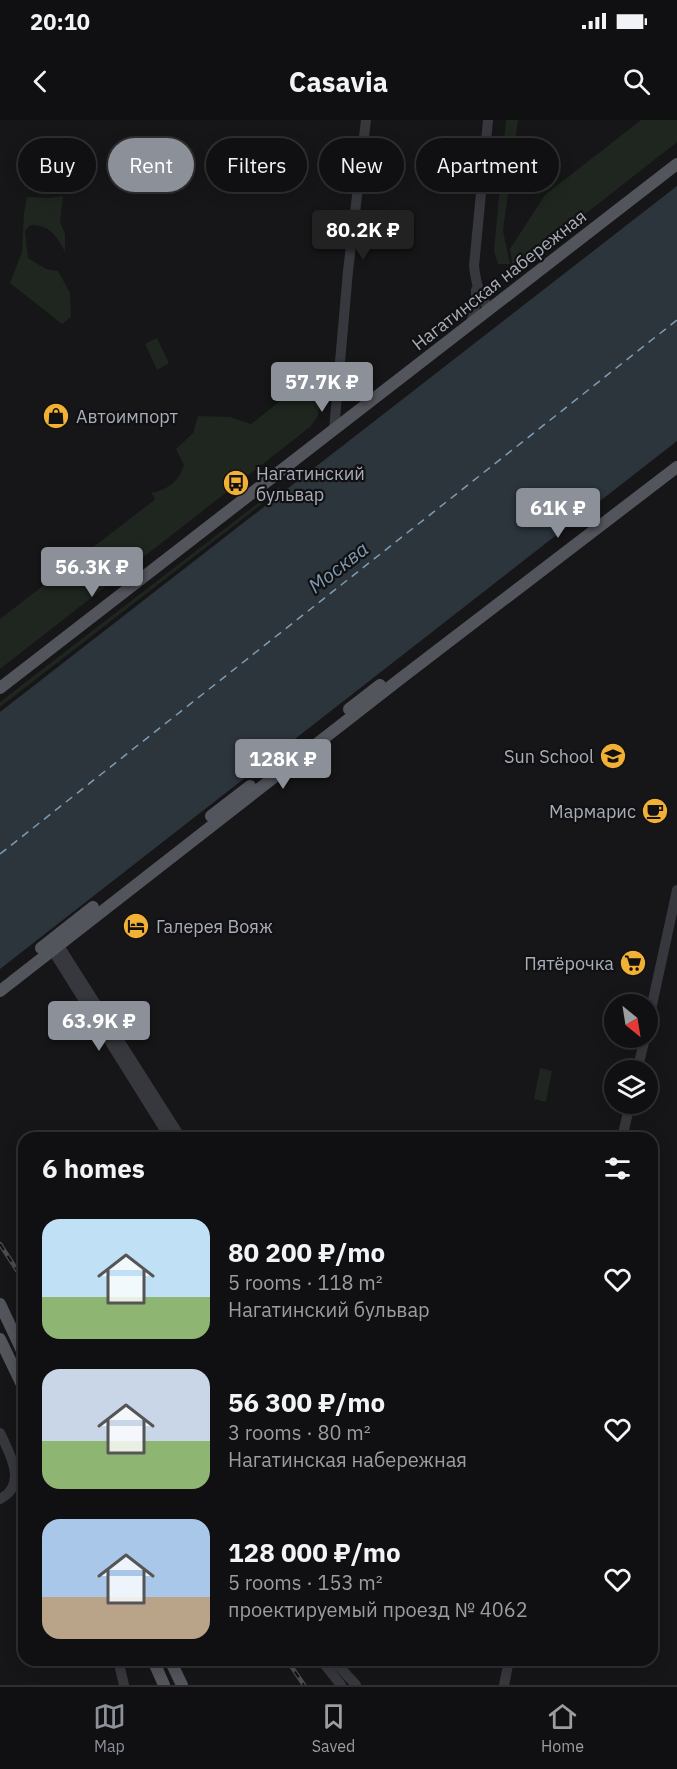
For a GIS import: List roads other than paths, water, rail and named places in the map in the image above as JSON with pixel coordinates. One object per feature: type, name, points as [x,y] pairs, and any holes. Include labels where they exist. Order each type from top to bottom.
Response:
[{"type":"main road","name":"Нагатинская набережная","points":[[0,688],[677,164]]},
{"type":"main road","points":[[0,991],[53,944],[395,673],[497,606],[595,528],[677,467]]},
{"type":"main road","points":[[0,981],[53,944]]},
{"type":"main road","points":[[0,1304],[18,1342]]},
{"type":"main road","points":[[0,1339],[18,1376]]},
{"type":"main road","points":[[156,1666],[164,1685]]},
{"type":"main road","points":[[173,1666],[182,1685]]},
{"type":"street","points":[[334,430],[348,271],[366,120]]},
{"type":"street","points":[[471,324],[476,301],[474,266],[488,120]]},
{"type":"street","points":[[476,284],[480,297],[489,309]]},
{"type":"street","points":[[337,399],[340,408],[349,419]]},
{"type":"street","points":[[654,994],[677,890]]},
{"type":"street","points":[[53,944],[166,1132]]},
{"type":"street","points":[[53,944],[177,1132]]},
{"type":"street","points":[[623,1132],[628,1114]]},
{"type":"street","points":[[0,1433],[11,1456],[15,1485],[7,1495],[0,1499]]},
{"type":"street","points":[[119,1666],[124,1685]]},
{"type":"street","points":[[328,1666],[349,1683]]},
{"type":"street","points":[[337,1666],[349,1683]]},
{"type":"street","points":[[504,1685],[508,1666]]},
{"type":"water","name":"Москва","points":[[677,186],[677,441],[0,969],[0,712]]},
{"type":"railway","points":[[0,1244],[18,1272]]},
{"type":"railway","points":[[291,1666],[304,1685]]},
{"type":"place","name":"Автоимпорт","points":[[56,416]]},
{"type":"place","name":"Нагатинский бульвар","points":[[236,483]]},
{"type":"place","name":"Sun School","points":[[613,756]]},
{"type":"place","name":"Мармарис","points":[[655,811]]},
{"type":"place","name":"Галерея Вояж","points":[[136,926]]},
{"type":"place","name":"Пятёрочка","points":[[633,963]]}]
